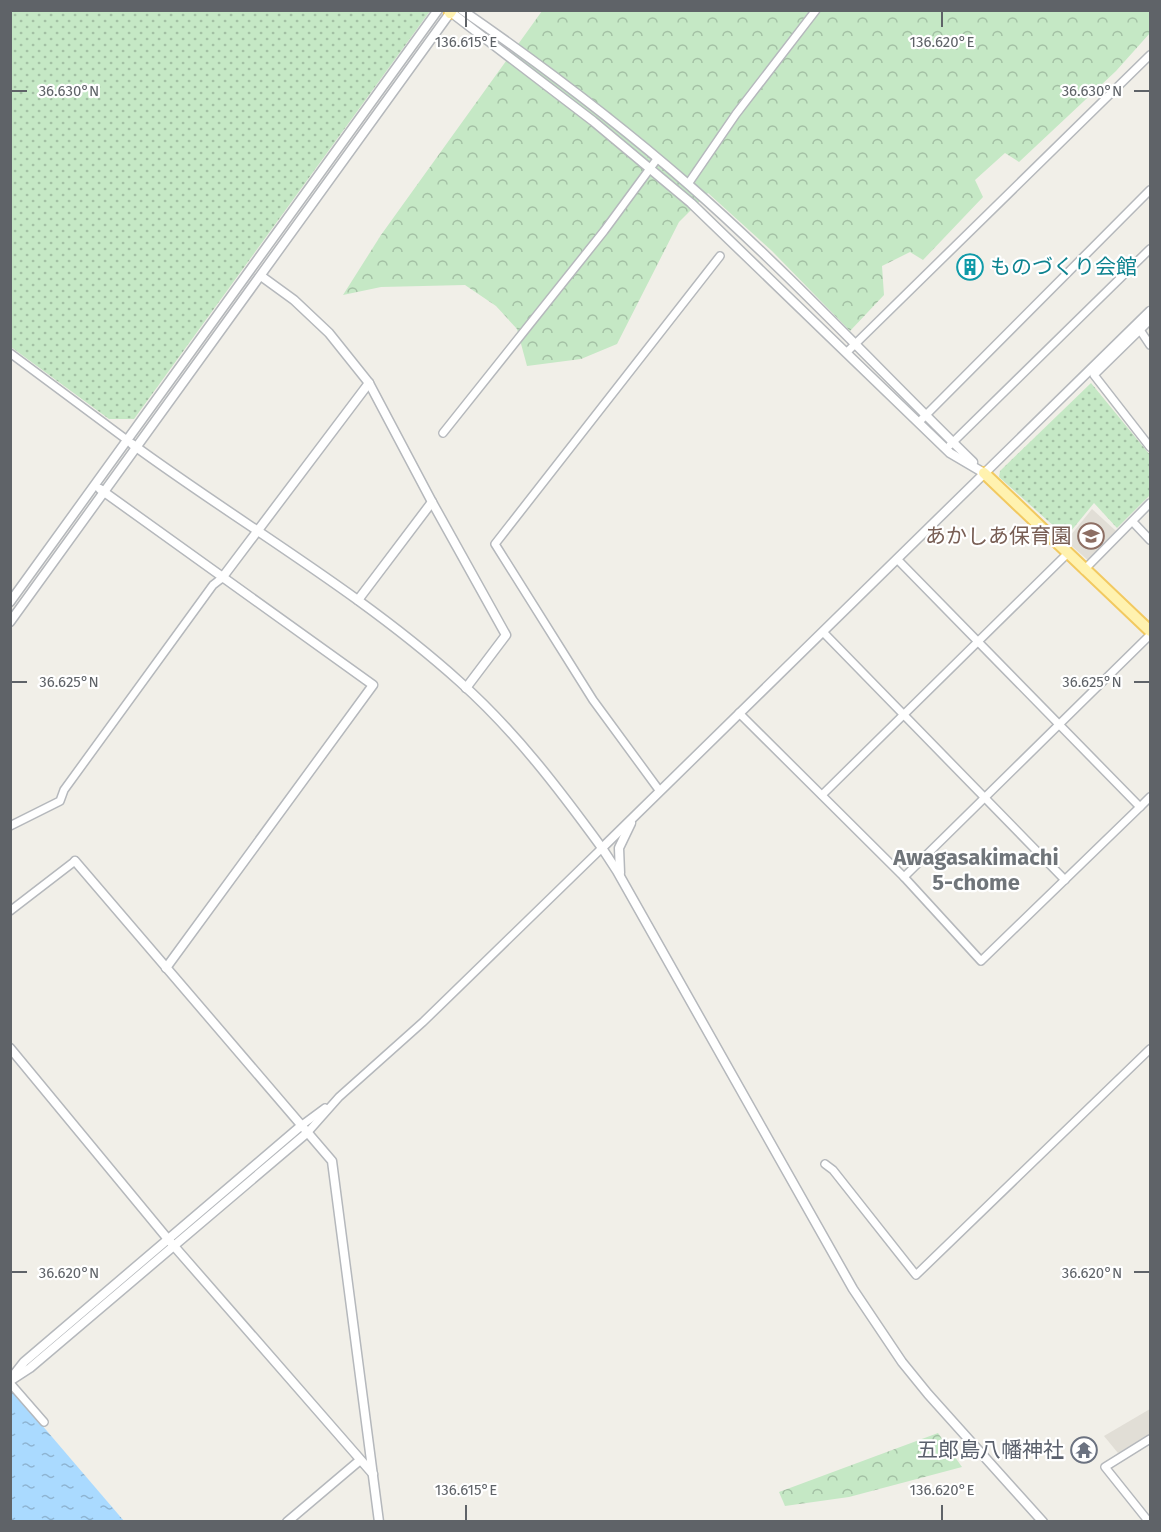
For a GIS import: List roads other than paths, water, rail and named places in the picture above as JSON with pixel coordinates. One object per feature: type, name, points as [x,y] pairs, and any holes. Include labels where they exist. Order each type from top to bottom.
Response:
[{"type":"main road","points":[[984,473],[1150,633]]},
{"type":"street","points":[[10,602],[438,10]]},
{"type":"street","points":[[462,10],[549,72],[688,184],[757,247],[926,413],[949,445]]},
{"type":"street","points":[[688,184],[736,114],[816,10]]},
{"type":"street","points":[[10,622],[450,11],[651,168],[919,422],[984,473]]},
{"type":"street","points":[[847,352],[1150,55]]},
{"type":"street","points":[[443,433],[657,159]]},
{"type":"street","points":[[919,422],[1150,190]]},
{"type":"street","points":[[949,445],[1150,249]]},
{"type":"street","points":[[659,790],[593,700],[495,544],[720,256]]},
{"type":"street","points":[[261,276],[294,300],[329,333],[369,383],[506,635],[466,688]]},
{"type":"street","points":[[10,1381],[30,1368],[174,1246],[423,1022],[1150,311]]},
{"type":"street","points":[[1150,320],[1094,375],[1150,447]]},
{"type":"street","points":[[1140,330],[1150,345]]},
{"type":"street","points":[[10,353],[135,446],[257,529],[407,637],[466,688],[551,778],[620,876],[853,1289],[902,1362],[928,1394],[1043,1521]]},
{"type":"street","points":[[10,826],[60,801],[64,790],[213,585],[222,578],[369,383]]},
{"type":"street","points":[[95,486],[373,685],[166,968]]},
{"type":"street","points":[[358,600],[432,502]]},
{"type":"street","points":[[1084,570],[1150,503]]},
{"type":"street","points":[[1132,522],[1150,540]]},
{"type":"street","points":[[822,795],[1067,554]]},
{"type":"street","points":[[897,559],[1140,807]]},
{"type":"street","points":[[823,632],[1065,880]]},
{"type":"street","points":[[904,877],[1150,633]]},
{"type":"street","points":[[739,713],[904,877],[981,961],[1150,797]]},
{"type":"street","points":[[620,876],[620,848],[634,817]]},
{"type":"street","points":[[10,911],[75,861],[332,1161],[379,1521]]},
{"type":"street","points":[[10,1048],[167,1238],[373,1475]]},
{"type":"street","points":[[825,1164],[835,1172],[916,1275],[1150,1049]]},
{"type":"street","points":[[10,1381],[24,1362],[167,1238],[305,1128]]},
{"type":"street","points":[[10,1381],[44,1422]]},
{"type":"street","points":[[1149,1518],[1105,1467],[1150,1439]]},
{"type":"street","points":[[287,1521],[359,1461]]},
{"type":"water","points":[[11,1389],[124,1521],[11,1521]]},
{"type":"place","name":"ものづくり会館","points":[[970,267]]},
{"type":"place","name":"あかしあ保育園","points":[[1091,536]]},
{"type":"place","name":"五郎島八幡神社","points":[[1084,1450]]},
{"type":"district","name":"Awagasakimachi 5-chome","points":[[976,870]]}]
